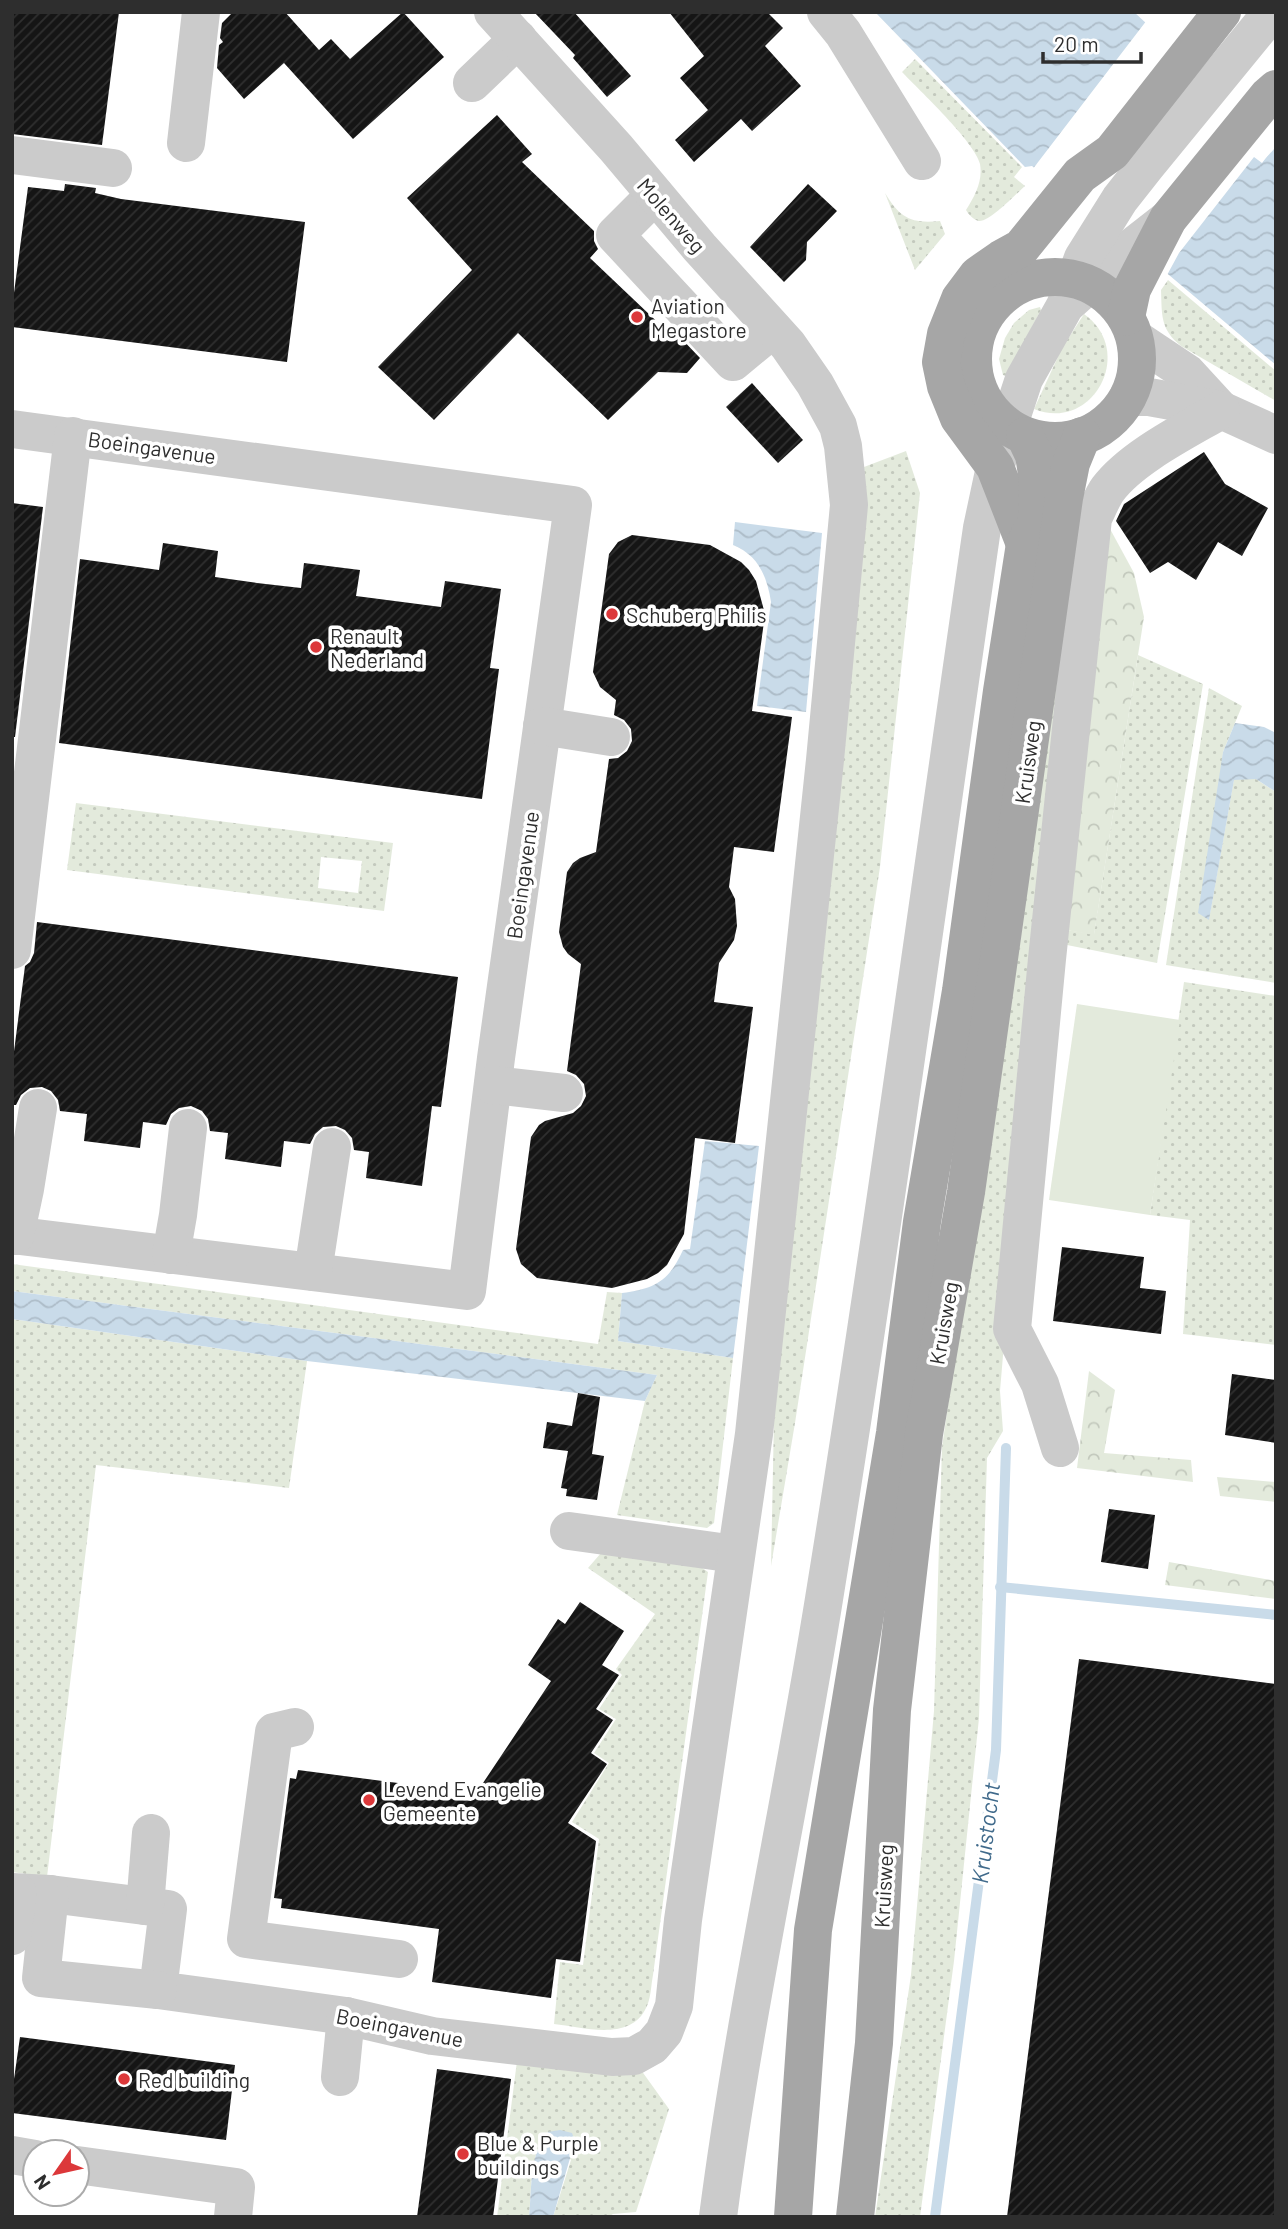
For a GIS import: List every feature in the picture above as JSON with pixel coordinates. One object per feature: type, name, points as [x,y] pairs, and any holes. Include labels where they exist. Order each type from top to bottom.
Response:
[{"type":"main road","points":[[1222,12],[1212,56],[1112,152],[1096,189],[1104,229],[1132,289],[1131,328],[1138,361],[1128,397],[1107,422],[1082,436],[1054,442],[1017,431],[984,403],[976,384],[973,344],[989,307],[1003,293],[1021,265],[1047,252],[1104,229],[1168,219],[1273,89]]},
{"type":"main road","points":[[1025,544],[995,467],[960,418],[946,386],[941,362],[946,334],[960,299],[978,275],[1001,259],[1077,289],[1104,292],[1131,328]]},
{"type":"main road","name":"Kruisweg","points":[[793,2217],[813,1930],[895,1433],[922,1222],[961,991],[1025,544],[1037,521],[1038,480],[1034,455],[1017,431]]},
{"type":"main road","name":"Kruisweg","points":[[855,2217],[874,2043],[892,1710],[924,1434],[966,1192],[1064,498],[1071,463],[1082,436]]},
{"type":"street","points":[[186,143],[201,12]]},
{"type":"street","points":[[826,12],[843,33],[922,161]]},
{"type":"street","points":[[718,2217],[735,2093],[815,1651],[841,1491],[982,528],[995,467],[1017,431],[1024,379],[1077,289],[1104,229],[1146,166],[1212,56],[1272,12]]},
{"type":"street","points":[[472,83],[506,26]]},
{"type":"street","name":"Molenweg","points":[[506,26],[773,328],[815,384],[838,426],[843,446],[849,505],[826,747],[755,1420],[735,1554]]},
{"type":"street","points":[[12,155],[113,168]]},
{"type":"street","points":[[655,195],[615,235],[733,362],[773,328]]},
{"type":"street","points":[[1131,328],[1187,373],[1221,410]]},
{"type":"street","points":[[1128,397],[1149,397],[1221,410],[1276,435]]},
{"type":"street","name":"Kruisweg","points":[[1060,1448],[1040,1384],[1012,1329],[1093,519],[1108,489],[1122,474],[1143,457],[1221,410]]},
{"type":"street","name":"Boeingavenue","points":[[12,429],[573,505],[467,1291],[14,1236]]},
{"type":"street","name":"Boeingavenue","points":[[12,950],[73,436]]},
{"type":"street","points":[[542,726],[611,737]]},
{"type":"street","points":[[493,1084],[564,1093]]},
{"type":"street","points":[[14,1236],[25,1189],[38,1108]]},
{"type":"street","points":[[171,1255],[188,1128]]},
{"type":"street","points":[[313,1272],[332,1147]]},
{"type":"street","points":[[569,1531],[735,1554]]},
{"type":"street","name":"Boeingavenue","points":[[27,1893],[41,1978],[158,1990],[346,2016],[432,2036],[570,2053],[620,2058],[642,2052],[664,2032],[674,2006],[683,1920],[735,1554]]},
{"type":"street","points":[[295,1727],[274,1732],[246,1939],[399,1959]]},
{"type":"street","points":[[145,1906],[152,1833]]},
{"type":"street","points":[[12,1936],[27,1893],[168,1909],[158,1990]]},
{"type":"street","points":[[340,2077],[346,2016]]},
{"type":"street","points":[[91,2167],[236,2187],[233,2217]]},
{"type":"green space","points":[[915,59],[1022,167],[1014,177],[1025,186],[984,220],[975,219],[966,210],[978,188],[980,164],[976,154],[958,130],[902,72]]},
{"type":"green space","points":[[885,193],[907,218],[940,221],[945,234],[915,270]]},
{"type":"green space","points":[[1168,280],[1276,371],[1276,401],[1174,340],[1162,314],[1161,290]]},
{"type":"green space","points":[[1040,307],[1041,310],[1006,376],[1003,375],[999,359],[1005,338],[1014,323],[1029,310]]},
{"type":"green space","points":[[1084,314],[1099,330],[1107,348],[1107,367],[1101,385],[1089,400],[1074,410],[1055,413],[1034,409],[1062,348]]},
{"type":"green space","points":[[906,451],[920,493],[880,867],[771,1566],[774,1419],[866,516],[864,467]]},
{"type":"green space","points":[[1103,516],[1134,573],[1144,617],[1094,935],[1066,930]]},
{"type":"green space","points":[[1070,562],[1000,1391],[1003,1431],[987,1458],[979,1718],[954,1961],[920,2217],[875,2217],[911,1975],[934,1711],[942,1447]]},
{"type":"green space","points":[[1138,655],[1203,684],[1157,963],[1067,945],[1066,930],[1094,934]]},
{"type":"green space","points":[[1209,688],[1242,706],[1223,752],[1209,919],[1234,779],[1256,779],[1276,792],[1276,983],[1166,965]]},
{"type":"green space","points":[[76,803],[393,843],[384,911],[67,870]],"holes":[[[321,857],[362,861],[358,893],[318,888]]]},
{"type":"green space","points":[[1184,982],[1276,996],[1276,1345],[1183,1334],[1190,1220],[1150,1215]]},
{"type":"green space","points":[[1077,1004],[1180,1020],[1150,1215],[1049,1200]]},
{"type":"green space","points":[[12,1264],[598,1344],[607,1292],[622,1293],[618,1341],[733,1358],[714,1523],[707,1528],[617,1515],[645,1401],[657,1375],[12,1291]]},
{"type":"green space","points":[[12,1319],[307,1361],[289,1488],[96,1465],[47,1877],[12,1872]]},
{"type":"green space","points":[[1089,1371],[1115,1390],[1104,1453],[1191,1460],[1193,1482],[1077,1468]]},
{"type":"green space","points":[[1217,1477],[1276,1482],[1276,1502],[1220,1496]]},
{"type":"green space","points":[[601,1553],[701,1567],[708,1572],[650,1996],[639,2019],[618,2029],[605,2030],[554,2024],[560,1962],[583,1965],[599,1839],[572,1822],[609,1763],[594,1753],[616,1719],[599,1709],[622,1675],[616,1669],[655,1614],[588,1568]]},
{"type":"green space","points":[[1169,1562],[1276,1581],[1276,1599],[1165,1585]]},
{"type":"green space","points":[[517,2061],[641,2070],[669,2109],[636,2212],[608,2217],[553,2217],[571,2160],[548,2132],[534,2161],[529,2217],[497,2217]]},
{"type":"water","points":[[875,12],[1134,12],[1147,24],[1125,53],[1262,162],[1276,147],[1276,365],[1169,275],[1032,166],[1025,167]]},
{"type":"water","points":[[735,522],[822,533],[806,712],[757,706],[771,602],[760,568],[749,554],[733,545]]},
{"type":"water","points":[[1235,723],[1264,727],[1276,733],[1276,792],[1256,779],[1234,780],[1209,920],[1198,913],[1223,752]]},
{"type":"water","points":[[705,1141],[759,1146],[733,1358],[618,1341],[622,1293],[660,1282],[678,1261],[683,1250],[690,1249]]},
{"type":"water","points":[[12,1291],[657,1375],[645,1401],[307,1361],[12,1319]]},
{"type":"water","points":[[560,2130],[572,2133],[575,2141],[553,2217],[529,2217],[532,2172],[537,2150],[548,2132]]},
{"type":"pier","points":[[1147,20],[1150,25],[1130,52],[1262,158],[1276,144],[1262,163],[1254,157],[1179,253],[1166,277],[1032,170]]},
{"type":"building","points":[[12,12],[119,12],[102,145],[12,134]]},
{"type":"building","points":[[233,12],[285,12],[319,50],[331,39],[350,59],[403,12],[444,57],[353,139],[284,63],[244,99],[217,68],[219,45],[223,42],[220,38],[222,23]]},
{"type":"building","points":[[534,12],[574,12],[631,76],[607,97],[573,58],[575,55]]},
{"type":"building","points":[[669,12],[767,12],[783,28],[765,46],[801,86],[752,131],[741,119],[694,162],[675,140],[708,110],[680,78],[704,56]]},
{"type":"building","points":[[497,115],[532,154],[522,162],[594,231],[594,241],[598,249],[590,258],[671,335],[677,334],[700,358],[687,373],[658,372],[608,420],[518,333],[434,420],[378,367],[472,270],[407,198]]},
{"type":"building","points":[[65,184],[96,188],[95,193],[121,199],[305,222],[287,362],[12,327],[12,308],[28,187],[64,191]]},
{"type":"building","points":[[808,184],[837,211],[807,242],[806,260],[784,282],[750,247]]},
{"type":"building","points":[[752,383],[803,440],[778,463],[726,407]]},
{"type":"building","points":[[1204,452],[1225,484],[1268,508],[1242,556],[1218,542],[1196,580],[1168,562],[1150,573],[1116,521],[1124,504]]},
{"type":"building","points":[[12,503],[43,507],[15,737],[12,737]]},
{"type":"building","points":[[632,535],[710,545],[741,562],[749,570],[756,581],[765,614],[752,711],[792,717],[774,852],[734,847],[729,887],[735,899],[737,926],[734,940],[719,963],[714,1002],[753,1007],[735,1143],[695,1138],[684,1234],[667,1265],[647,1279],[612,1288],[537,1278],[521,1264],[516,1249],[531,1137],[545,1121],[573,1113],[581,1106],[586,1096],[584,1084],[576,1075],[567,1071],[581,964],[563,947],[559,932],[567,872],[580,858],[596,852],[609,759],[618,758],[627,751],[632,741],[631,729],[624,720],[614,715],[616,700],[600,687],[593,672],[609,554],[618,542]]},
{"type":"building","points":[[163,543],[218,551],[215,577],[257,583],[301,588],[304,563],[360,570],[356,596],[441,607],[445,581],[501,589],[490,668],[499,669],[482,799],[59,743],[80,559],[159,570]]},
{"type":"building","points":[[37,922],[458,977],[441,1107],[432,1106],[422,1186],[366,1178],[369,1152],[354,1150],[352,1138],[345,1130],[336,1126],[323,1127],[315,1134],[310,1144],[284,1141],[281,1167],[225,1159],[228,1133],[210,1131],[208,1119],[202,1111],[191,1106],[179,1108],[171,1114],[166,1125],[143,1122],[140,1148],[84,1141],[87,1114],[60,1111],[58,1100],[51,1091],[42,1087],[30,1088],[21,1095],[16,1105],[12,1105],[12,1067],[25,966],[34,953]]},
{"type":"building","points":[[1062,1247],[1144,1257],[1140,1288],[1166,1291],[1161,1334],[1053,1321]]},
{"type":"building","points":[[1232,1374],[1276,1380],[1276,1443],[1225,1435]]},
{"type":"building","points":[[578,1393],[600,1397],[592,1454],[604,1456],[597,1500],[566,1496],[567,1489],[561,1488],[568,1451],[543,1448],[547,1422],[572,1426]]},
{"type":"building","points":[[1109,1509],[1155,1515],[1148,1569],[1101,1562]]},
{"type":"building","name":"Levend Evangelie Gemeente","points":[[580,1602],[624,1631],[602,1665],[619,1675],[596,1709],[613,1720],[591,1753],[607,1764],[568,1823],[596,1841],[580,1962],[556,1959],[551,1998],[432,1982],[439,1929],[281,1908],[282,1899],[274,1898],[290,1778],[296,1779],[298,1770],[421,1786],[420,1795],[471,1801],[551,1681],[528,1665],[558,1619],[565,1624]]},
{"type":"building","points":[[1079,1659],[1276,1684],[1276,2217],[1007,2217]]},
{"type":"building","name":"Red building","points":[[20,2037],[235,2065],[226,2140],[12,2113]]},
{"type":"building","name":"Blue & Purple buildings","points":[[437,2069],[511,2079],[493,2217],[417,2217]]},
{"type":"waterway","name":"Kruistocht","points":[[935,2217],[996,1750],[1006,1448]]},
{"type":"waterway","points":[[1000,1587],[1276,1615]]},
{"type":"place","name":"Aviation Megastore","points":[[637,317]]},
{"type":"place","name":"Schuberg Philis","points":[[612,614]]},
{"type":"place","name":"Renault Nederland","points":[[316,647]]},
{"type":"place","name":"Levend Evangelie Gemeente","points":[[369,1800]]},
{"type":"place","name":"Red building","points":[[124,2079]]},
{"type":"place","name":"Blue & Purple buildings","points":[[463,2154]]}]
